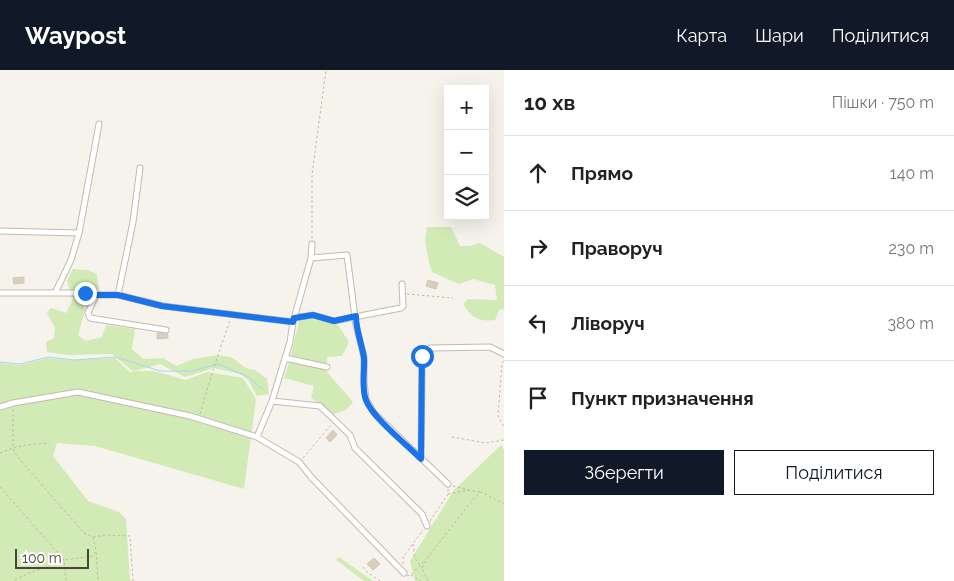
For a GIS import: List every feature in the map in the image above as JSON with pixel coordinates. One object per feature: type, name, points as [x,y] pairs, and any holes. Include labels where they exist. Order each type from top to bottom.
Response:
[{"type":"street","points":[[55,293],[71,260],[79,233],[100,124]]},
{"type":"street","points":[[118,295],[133,222],[140,168]]},
{"type":"street","points":[[0,231],[79,233]]},
{"type":"street","points":[[258,437],[272,401],[290,342],[311,258],[312,244]]},
{"type":"street","points":[[311,258],[347,255],[356,325],[364,357],[366,399],[374,413],[448,484]]},
{"type":"street","points":[[0,293],[118,295],[162,306],[232,315],[294,320],[313,315],[334,321],[401,308],[403,306],[402,284]]},
{"type":"street","points":[[96,295],[88,313],[90,318],[166,330]]},
{"type":"street","points":[[421,459],[422,356],[430,348],[490,347],[504,354]]},
{"type":"street","points":[[285,358],[327,367]]},
{"type":"street","points":[[0,407],[78,392],[199,419],[258,437],[299,462],[405,575]]},
{"type":"street","points":[[272,401],[320,406],[350,435],[356,448],[422,514],[427,526]]},
{"type":"path","points":[[312,244],[312,175],[326,70]]},
{"type":"path","points":[[402,294],[453,298]]},
{"type":"path","points":[[199,419],[232,315]]},
{"type":"path","points":[[504,361],[502,363],[498,416],[504,427]]},
{"type":"path","points":[[13,403],[13,448],[16,454],[84,533],[93,537],[107,535],[130,536],[133,581]]},
{"type":"path","points":[[299,462],[335,420]]},
{"type":"path","points":[[452,437],[486,443],[504,440]]},
{"type":"path","points":[[0,453],[26,445],[49,443]]},
{"type":"path","points":[[448,484],[481,492],[504,504]]},
{"type":"path","points":[[0,487],[64,560],[66,581]]},
{"type":"path","points":[[448,494],[468,490]]},
{"type":"path","points":[[410,575],[428,557],[481,492]]},
{"type":"path","points":[[93,537],[98,581]]},
{"type":"path","points":[[413,543],[416,558],[428,581]]},
{"type":"path","points":[[13,581],[64,560],[93,556],[96,551]]},
{"type":"path","points":[[422,568],[428,557]]},
{"type":"path","points":[[364,568],[366,572],[380,581]]},
{"type":"path","points":[[405,575],[410,575],[420,581]]},
{"type":"green space","points":[[427,227],[451,227],[460,246],[480,243],[504,257],[504,309],[499,310],[495,320],[480,320],[476,318],[469,313],[463,304],[468,299],[497,300],[495,285],[473,279],[459,284],[432,272],[425,240]]},
{"type":"green space","points":[[73,269],[88,270],[97,274],[99,290],[83,297],[85,311],[78,335],[86,341],[102,337],[106,325],[135,329],[132,349],[143,359],[163,358],[176,366],[193,359],[217,355],[231,357],[246,368],[255,370],[267,379],[269,394],[257,396],[248,380],[240,374],[214,368],[185,377],[160,364],[134,371],[155,371],[185,380],[208,372],[243,378],[256,399],[244,489],[95,446],[57,443],[53,456],[88,501],[119,512],[126,519],[130,581],[0,581],[0,363],[20,365],[47,358],[69,360],[115,358],[130,372],[134,372],[112,354],[68,355],[47,352],[46,342],[54,338],[55,328],[47,313],[51,308],[66,313],[73,299],[67,281]]},
{"type":"green space","points":[[315,318],[338,325],[349,342],[342,356],[327,357],[327,372],[353,402],[346,410],[332,415],[311,398],[314,386],[284,378],[299,321]]},
{"type":"green space","points":[[501,445],[504,449],[504,581],[415,581],[410,561],[454,490]]},
{"type":"green space","points":[[339,557],[373,581],[364,581],[336,560]]},
{"type":"building","points":[[24,277],[24,283],[14,284],[13,278]]},
{"type":"building","points":[[428,280],[438,283],[436,289],[426,286]]},
{"type":"building","points":[[167,331],[168,338],[157,339],[157,333]]},
{"type":"building","points":[[333,430],[337,435],[330,442],[326,438]]},
{"type":"building","points":[[374,558],[380,564],[373,570],[367,564]]},
{"type":"waterway","points":[[0,362],[20,364],[48,357],[74,360],[116,357],[160,371],[192,371],[218,364],[249,377],[263,389]]},
{"type":"route","points":[[85,293],[118,295],[162,306],[293,322],[294,318],[313,315],[334,321],[356,316],[356,325],[364,357],[366,399],[374,413],[421,459],[422,356]]}]
